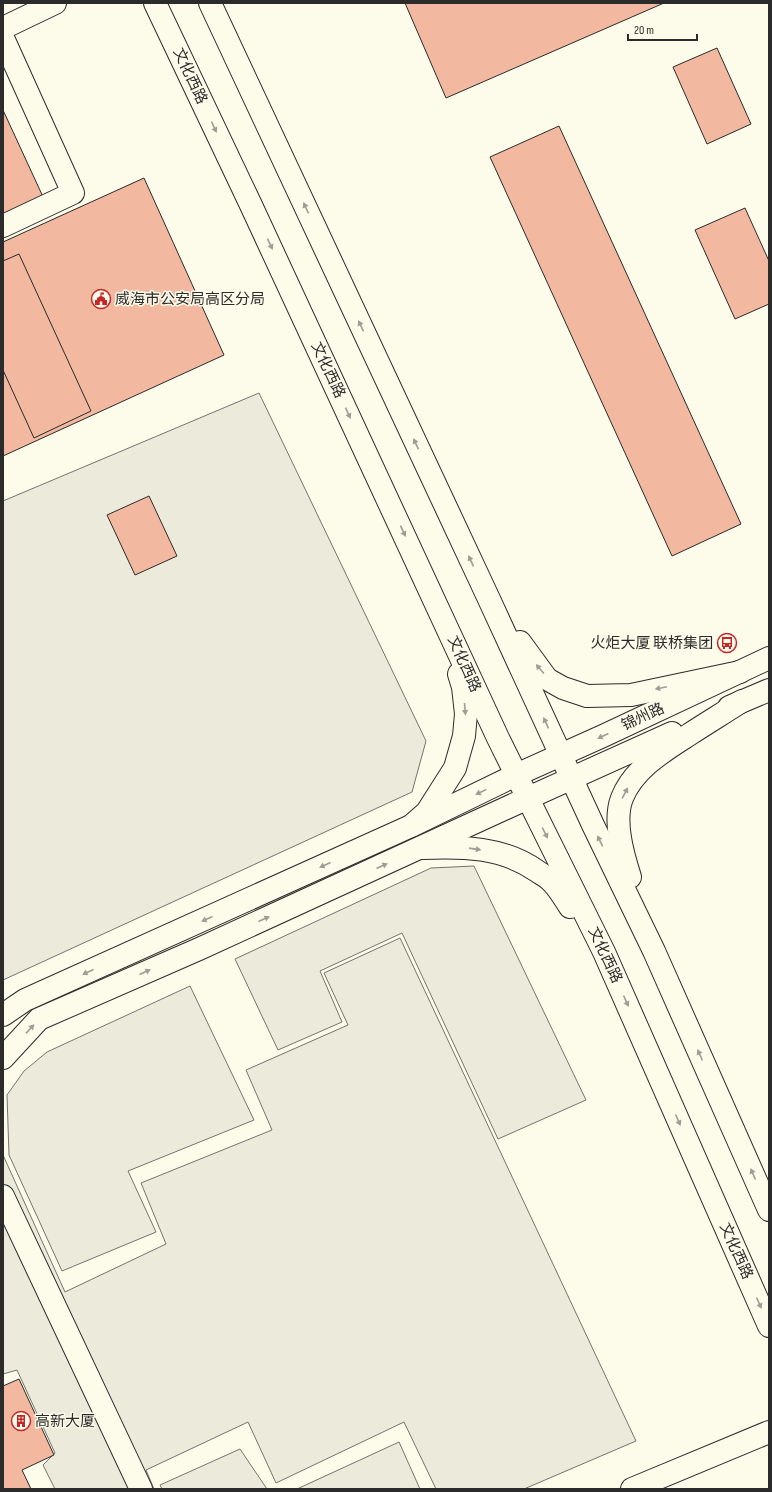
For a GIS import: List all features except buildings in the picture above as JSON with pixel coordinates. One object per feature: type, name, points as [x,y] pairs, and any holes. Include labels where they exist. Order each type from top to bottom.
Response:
[{"type":"main road","points":[[3,28],[55,3]]},
{"type":"main road","name":"文化西路","points":[[155,3],[254,210],[498,738],[604,952],[769,1326]]},
{"type":"main road","points":[[210,3],[488,597],[571,779],[654,951],[769,1210]]},
{"type":"main road","points":[[3,38],[73,193],[3,226]]},
{"type":"main road","points":[[488,597],[536,666],[547,679],[563,688],[587,696],[630,695],[740,672]]},
{"type":"main road","points":[[411,826],[427,812],[455,768],[464,736],[466,714],[463,687],[443,617]]},
{"type":"main road","name":"锦州路","points":[[3,1015],[25,1000],[411,826],[516,775],[769,658]]},
{"type":"main road","name":"锦州路","points":[[3,1058],[39,1019],[198,949],[769,690]]},
{"type":"main road","points":[[654,951],[622,852],[619,818],[622,799],[632,780],[654,758],[742,701]]},
{"type":"main road","points":[[422,848],[452,846],[475,848],[499,853],[528,865],[550,880],[604,952]]},
{"type":"main road","points":[[3,1196],[141,1489]]},
{"type":"main road","points":[[632,1489],[769,1432]]},
{"type":"shaded area","points":[[259,393],[426,741],[412,792],[3,980],[3,501]]},
{"type":"shaded area","points":[[474,866],[586,1100],[498,1139],[402,933],[320,971],[342,1022],[278,1050],[235,959],[431,868]]},
{"type":"shaded area","points":[[400,938],[636,1441],[524,1489],[436,1489],[404,1422],[276,1483],[248,1422],[146,1470],[154,1489],[55,1489],[43,1465],[55,1453],[17,1370],[3,1374],[3,1155],[65,1292],[166,1244],[141,1183],[272,1130],[246,1070],[348,1025],[324,973]]},
{"type":"shaded area","points":[[190,986],[254,1120],[128,1171],[156,1232],[62,1271],[9,1155],[7,1095],[24,1071],[47,1052]]},
{"type":"shaded area","points":[[399,1442],[420,1489],[297,1489]]},
{"type":"shaded area","points":[[240,1449],[267,1489],[162,1489],[160,1485]]},
{"type":"place","name":"威海市公安局高区分局","points":[[101,299]]},
{"type":"place","name":"火炬大厦 联桥集团","points":[[727,643]]},
{"type":"place","name":"高新大厦","points":[[21,1421]]}]
